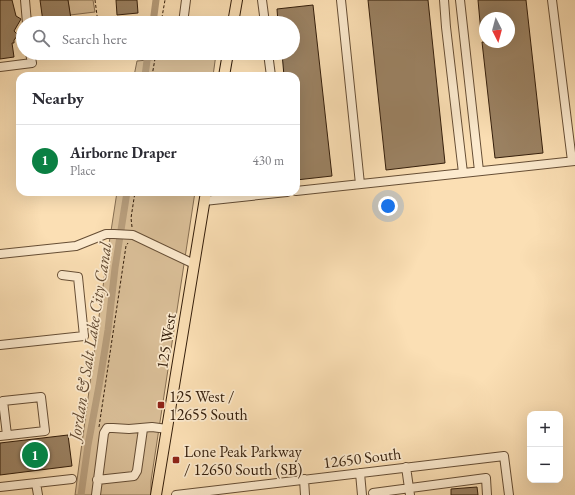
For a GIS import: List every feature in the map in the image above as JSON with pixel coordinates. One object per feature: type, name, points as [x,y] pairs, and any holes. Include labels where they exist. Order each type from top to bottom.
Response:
[{"type":"main road","points":[[234,16],[237,0]]},
{"type":"main road","points":[[225,72],[227,60]]},
{"type":"main road","name":"125 West","points":[[156,495],[205,196]]},
{"type":"street","points":[[25,0],[26,16]]},
{"type":"street","points":[[184,16],[186,0]]},
{"type":"street","points":[[262,0],[264,16]]},
{"type":"street","points":[[341,0],[360,184]]},
{"type":"street","points":[[444,0],[463,173]]},
{"type":"street","points":[[460,0],[479,171]]},
{"type":"street","points":[[300,191],[574,161],[552,0]]},
{"type":"street","points":[[0,67],[32,63],[31,60]]},
{"type":"street","points":[[269,60],[270,72]]},
{"type":"street","points":[[0,254],[76,246],[106,234],[114,234],[132,235],[194,264]]},
{"type":"street","points":[[0,345],[84,336],[78,277],[62,275]]},
{"type":"street","points":[[41,397],[45,431],[3,436],[3,401],[41,397]]},
{"type":"street","points":[[96,495],[104,433],[107,428],[167,429]]},
{"type":"street","points":[[98,480],[134,476],[138,472],[143,429]]},
{"type":"street","name":"12650 South","points":[[176,495],[219,492],[304,479],[504,456],[509,495]]},
{"type":"street","points":[[406,467],[410,492]]},
{"type":"street","points":[[360,473],[362,495]]},
{"type":"street","points":[[374,495],[410,492],[486,478],[487,495]]},
{"type":"street","points":[[0,488],[72,479]]},
{"type":"street","points":[[304,479],[306,495]]},
{"type":"street","points":[[36,483],[38,495]]},
{"type":"path","points":[[95,0],[97,16]]},
{"type":"path","points":[[162,16],[164,0]]},
{"type":"path","points":[[153,72],[155,60]]},
{"type":"path","points":[[99,426],[126,246],[132,235],[131,218],[134,196]]},
{"type":"shaded area","points":[[68,0],[93,0],[95,12],[70,15]]},
{"type":"shaded area","points":[[215,60],[214,72],[135,72],[137,61]]},
{"type":"shaded area","points":[[116,196],[194,196],[151,481],[151,495],[75,495]]},
{"type":"building","points":[[0,0],[12,0],[16,16],[16,28],[14,31],[16,33],[16,38],[14,43],[12,43],[14,57],[0,59]]},
{"type":"building","points":[[40,0],[68,0],[71,16],[42,16]]},
{"type":"building","points":[[116,0],[137,0],[138,13],[117,15]]},
{"type":"building","points":[[368,0],[428,0],[445,163],[386,170]]},
{"type":"building","points":[[478,0],[526,0],[543,153],[495,158],[483,48],[515,48],[515,12],[479,12]]},
{"type":"building","points":[[313,5],[332,176],[300,180],[300,72],[284,72],[283,60],[300,60],[300,16],[278,16],[277,9]]},
{"type":"building","points":[[68,435],[72,466],[0,475],[0,443]]},
{"type":"building","points":[[477,487],[478,495],[451,495],[451,489]]},
{"type":"waterway","name":"Jordan & Salt Lake City Canal","points":[[154,16],[156,0]]},
{"type":"waterway","name":"Jordan & Salt Lake City Canal","points":[[146,72],[147,60]]},
{"type":"waterway","name":"Jordan & Salt Lake City Canal","points":[[81,495],[108,330],[115,268],[126,196]]},
{"type":"place","name":"125 West / 12655 South","points":[[161,405]]},
{"type":"place","name":"Airborne Draper","points":[[35,455]]},
{"type":"place","name":"Lone Peak Parkway / 12650 South (SB)","points":[[176,460]]}]
